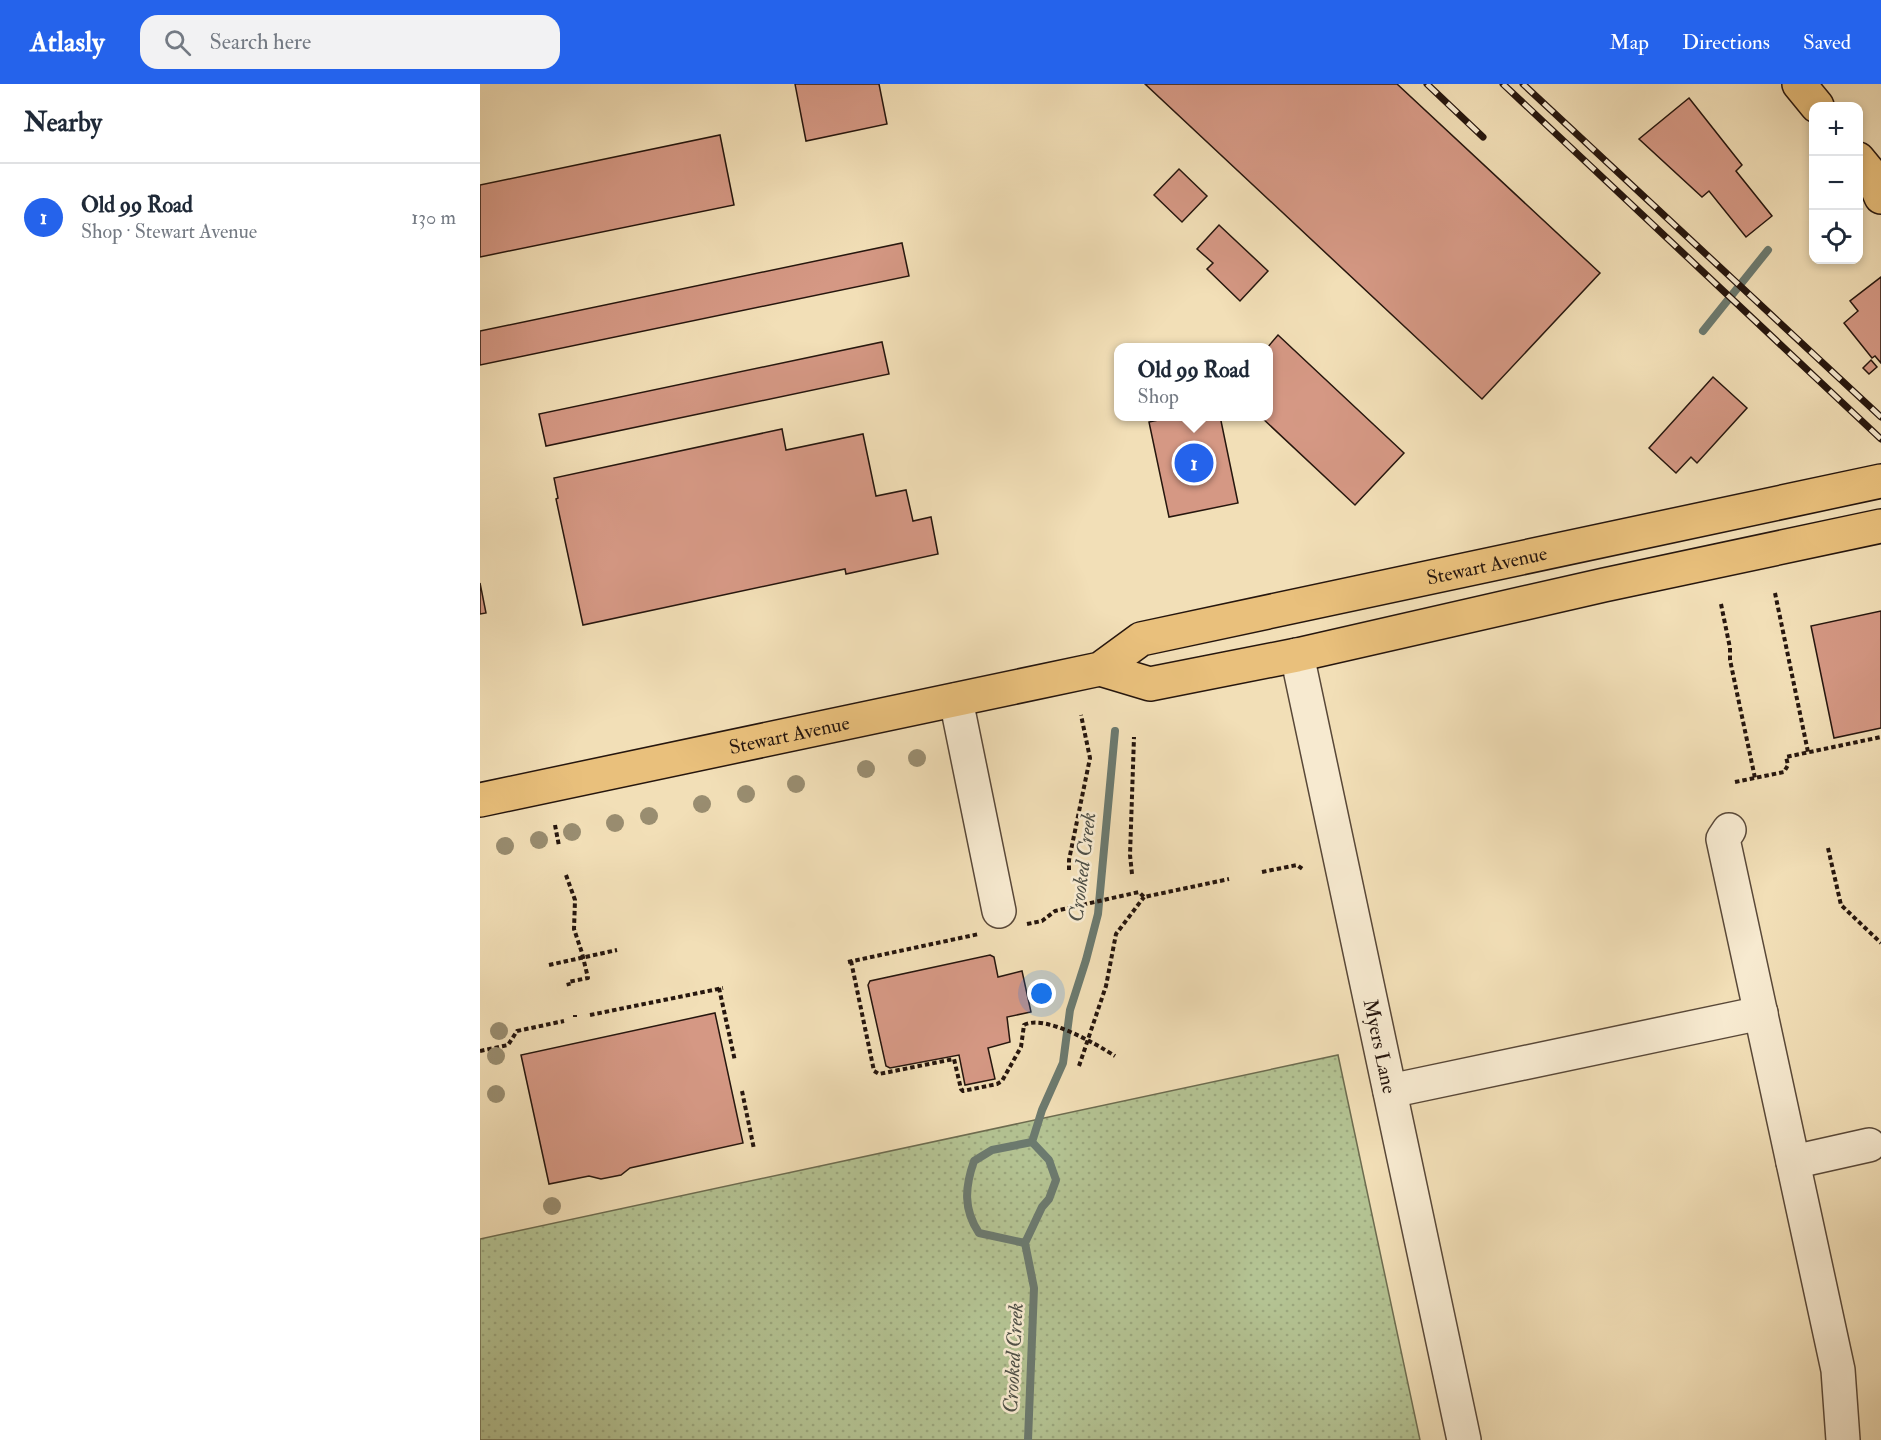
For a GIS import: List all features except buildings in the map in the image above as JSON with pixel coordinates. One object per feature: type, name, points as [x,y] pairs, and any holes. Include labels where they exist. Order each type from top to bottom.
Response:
[{"type":"main road","points":[[1798,84],[1813,102]]},
{"type":"main road","name":"Stewart Avenue","points":[[480,800],[1100,669],[1141,639],[1881,481]]},
{"type":"main road","name":"Stewart Avenue","points":[[1100,669],[1150,684],[1297,655],[1594,587],[1881,526]]},
{"type":"main road","points":[[1297,655],[1301,637],[1316,627],[1470,593],[1546,552]]},
{"type":"street","name":"Myers Lane","points":[[1297,655],[1464,1440]]},
{"type":"street","points":[[956,700],[1001,923]]},
{"type":"street","points":[[1729,830],[1723,839],[1838,1370],[1843,1440]]},
{"type":"street","points":[[1390,1092],[1761,1013]]},
{"type":"street","points":[[1793,1162],[1869,1145]]},
{"type":"path","points":[[1775,593],[1808,752]]},
{"type":"path","points":[[1720,604],[1755,778]]},
{"type":"path","points":[[1069,870],[1069,860],[1090,758],[1081,715]]},
{"type":"path","points":[[1735,782],[1785,772],[1788,765],[1786,757],[1881,736]]},
{"type":"path","points":[[1132,874],[1130,855],[1134,737]]},
{"type":"path","points":[[555,825],[560,846]]},
{"type":"path","points":[[1828,848],[1840,905],[1881,943]]},
{"type":"path","points":[[1262,872],[1297,865],[1305,870]]},
{"type":"path","points":[[566,875],[575,900],[574,929],[588,978],[568,982],[569,986]]},
{"type":"path","points":[[1079,1066],[1106,986],[1116,934],[1144,897],[1229,879]]},
{"type":"path","points":[[1115,1056],[1082,1036],[1041,1023],[1030,1022],[1024,1025],[1021,1047],[1002,1081],[997,1084],[963,1091],[954,1059],[879,1074],[874,1071],[849,961],[1001,923],[1042,921],[1055,911],[1139,892],[1144,897]]},
{"type":"path","points":[[549,965],[618,950]]},
{"type":"path","points":[[590,1015],[721,988],[735,1061]]},
{"type":"path","points":[[480,1051],[508,1045],[517,1031],[564,1021]]},
{"type":"path","points":[[952,1084],[959,1083]]},
{"type":"path","points":[[742,1091],[754,1149]]},
{"type":"green space","points":[[1338,1055],[1420,1440],[480,1440],[480,1239]]},
{"type":"waterway","name":"Crooked Creek","points":[[1703,331],[1768,250]]},
{"type":"waterway","name":"Crooked Creek","points":[[1028,1440],[1034,1288],[1025,1243],[1042,1207],[1049,1199],[1056,1180],[1049,1160],[1032,1142],[1042,1110],[1063,1063],[1070,1010],[1098,914],[1115,731]]},
{"type":"waterway","name":"Crooked Creek","points":[[1025,1243],[979,1233],[970,1215],[967,1189],[974,1161],[992,1150],[1032,1142]]},
{"type":"railway","points":[[1427,84],[1483,137]]},
{"type":"railway","points":[[1503,84],[1881,439]]},
{"type":"railway","points":[[1523,84],[1881,417]]},
{"type":"place","name":"Old 99 Road","points":[[1194,463]]}]
